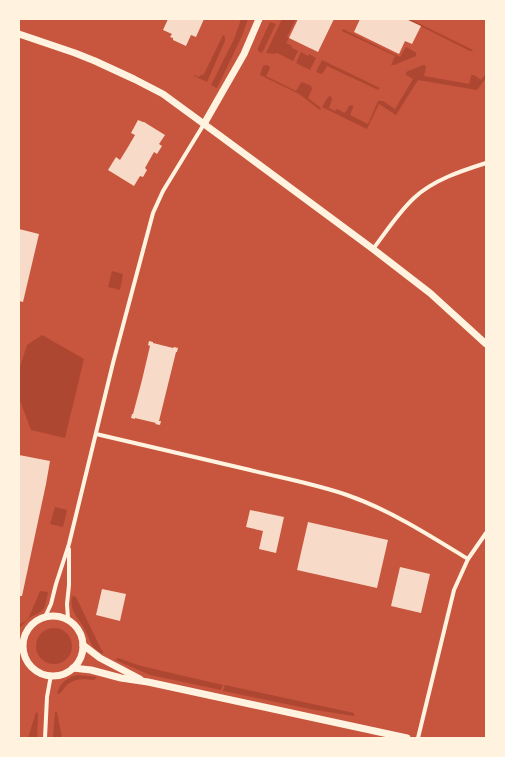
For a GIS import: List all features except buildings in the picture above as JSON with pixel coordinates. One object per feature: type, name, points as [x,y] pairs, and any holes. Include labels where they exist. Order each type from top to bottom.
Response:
[{"type":"street","points":[[45,617],[51,604],[56,584],[70,544],[115,355],[153,213],[163,191],[244,54],[259,19]]},
{"type":"street","points":[[19,34],[75,53],[134,79],[162,94],[373,249],[430,293],[486,344]]},
{"type":"street","points":[[373,249],[399,214],[414,198],[425,190],[449,177],[486,163]]},
{"type":"street","points":[[96,434],[305,483],[347,495],[372,505],[414,526],[468,559]]},
{"type":"street","points":[[418,738],[452,596],[468,559],[486,533]]},
{"type":"street","points":[[68,619],[67,604],[70,544]]},
{"type":"street","points":[[61,616],[68,619],[79,630],[82,637],[83,645],[80,660],[73,668],[62,674],[46,675],[39,672],[22,653],[24,646],[23,635],[38,620],[45,617],[61,616]]},
{"type":"street","points":[[83,645],[108,663],[148,682]]},
{"type":"street","points":[[73,668],[91,670],[121,678],[148,682],[408,738]]},
{"type":"street","points":[[45,738],[47,697],[51,675]]},
{"type":"shaded area","points":[[241,19],[248,19],[242,36],[217,88],[211,85],[234,39]]},
{"type":"shaded area","points":[[282,19],[296,19],[287,37],[289,38],[286,43],[298,51],[293,61],[277,53],[266,53]]},
{"type":"shaded area","points":[[406,19],[410,19],[473,50],[470,51]]},
{"type":"shaded area","points":[[270,22],[276,24],[262,53],[258,51],[258,48]]},
{"type":"shaded area","points":[[343,29],[400,57],[406,47],[415,52],[416,56],[391,65],[395,56],[342,31]]},
{"type":"shaded area","points":[[223,35],[225,37],[225,41],[207,82],[194,76],[195,75],[198,77],[204,74]]},
{"type":"shaded area","points":[[301,52],[316,58],[310,70],[296,63]]},
{"type":"shaded area","points":[[322,60],[380,88],[378,90],[327,66],[323,73],[321,74],[316,72]]},
{"type":"shaded area","points":[[266,65],[270,68],[266,76],[296,91],[302,82],[311,86],[312,89],[308,98],[321,108],[320,110],[299,94],[260,75],[263,66]]},
{"type":"shaded area","points":[[423,65],[426,67],[424,76],[469,84],[472,75],[481,80],[486,74],[486,78],[477,90],[418,80],[396,115],[379,104],[367,129],[322,107],[328,97],[331,96],[332,100],[329,108],[335,111],[337,109],[345,113],[349,106],[352,105],[353,108],[350,115],[368,124],[378,101],[383,101],[395,109],[413,79],[406,75],[406,72]]},
{"type":"shaded area","points":[[112,271],[123,274],[120,290],[108,287]]},
{"type":"shaded area","points":[[42,335],[84,359],[65,438],[31,430],[19,398],[19,370],[27,345]]},
{"type":"shaded area","points":[[55,507],[67,510],[63,527],[50,524]]},
{"type":"shaded area","points":[[40,591],[48,592],[44,608],[28,619],[19,628],[19,624],[24,622],[29,617]]},
{"type":"shaded area","points":[[72,596],[76,597],[103,651],[103,654],[93,646],[83,626],[73,611],[71,602]]},
{"type":"shaded area","points":[[54,628],[64,631],[69,636],[72,646],[69,656],[64,661],[54,664],[44,661],[39,656],[36,646],[39,636],[44,631]]},
{"type":"shaded area","points":[[118,658],[141,666],[223,685],[221,690],[150,675],[115,660]]},
{"type":"shaded area","points":[[78,675],[97,677],[94,680],[76,680],[69,683],[61,693],[57,693],[64,681],[70,677]]},
{"type":"shaded area","points":[[225,685],[354,713],[354,716],[315,710],[223,691]]},
{"type":"shaded area","points":[[36,712],[38,713],[37,738],[28,738]]},
{"type":"shaded area","points":[[55,712],[57,712],[62,738],[53,738]]}]
